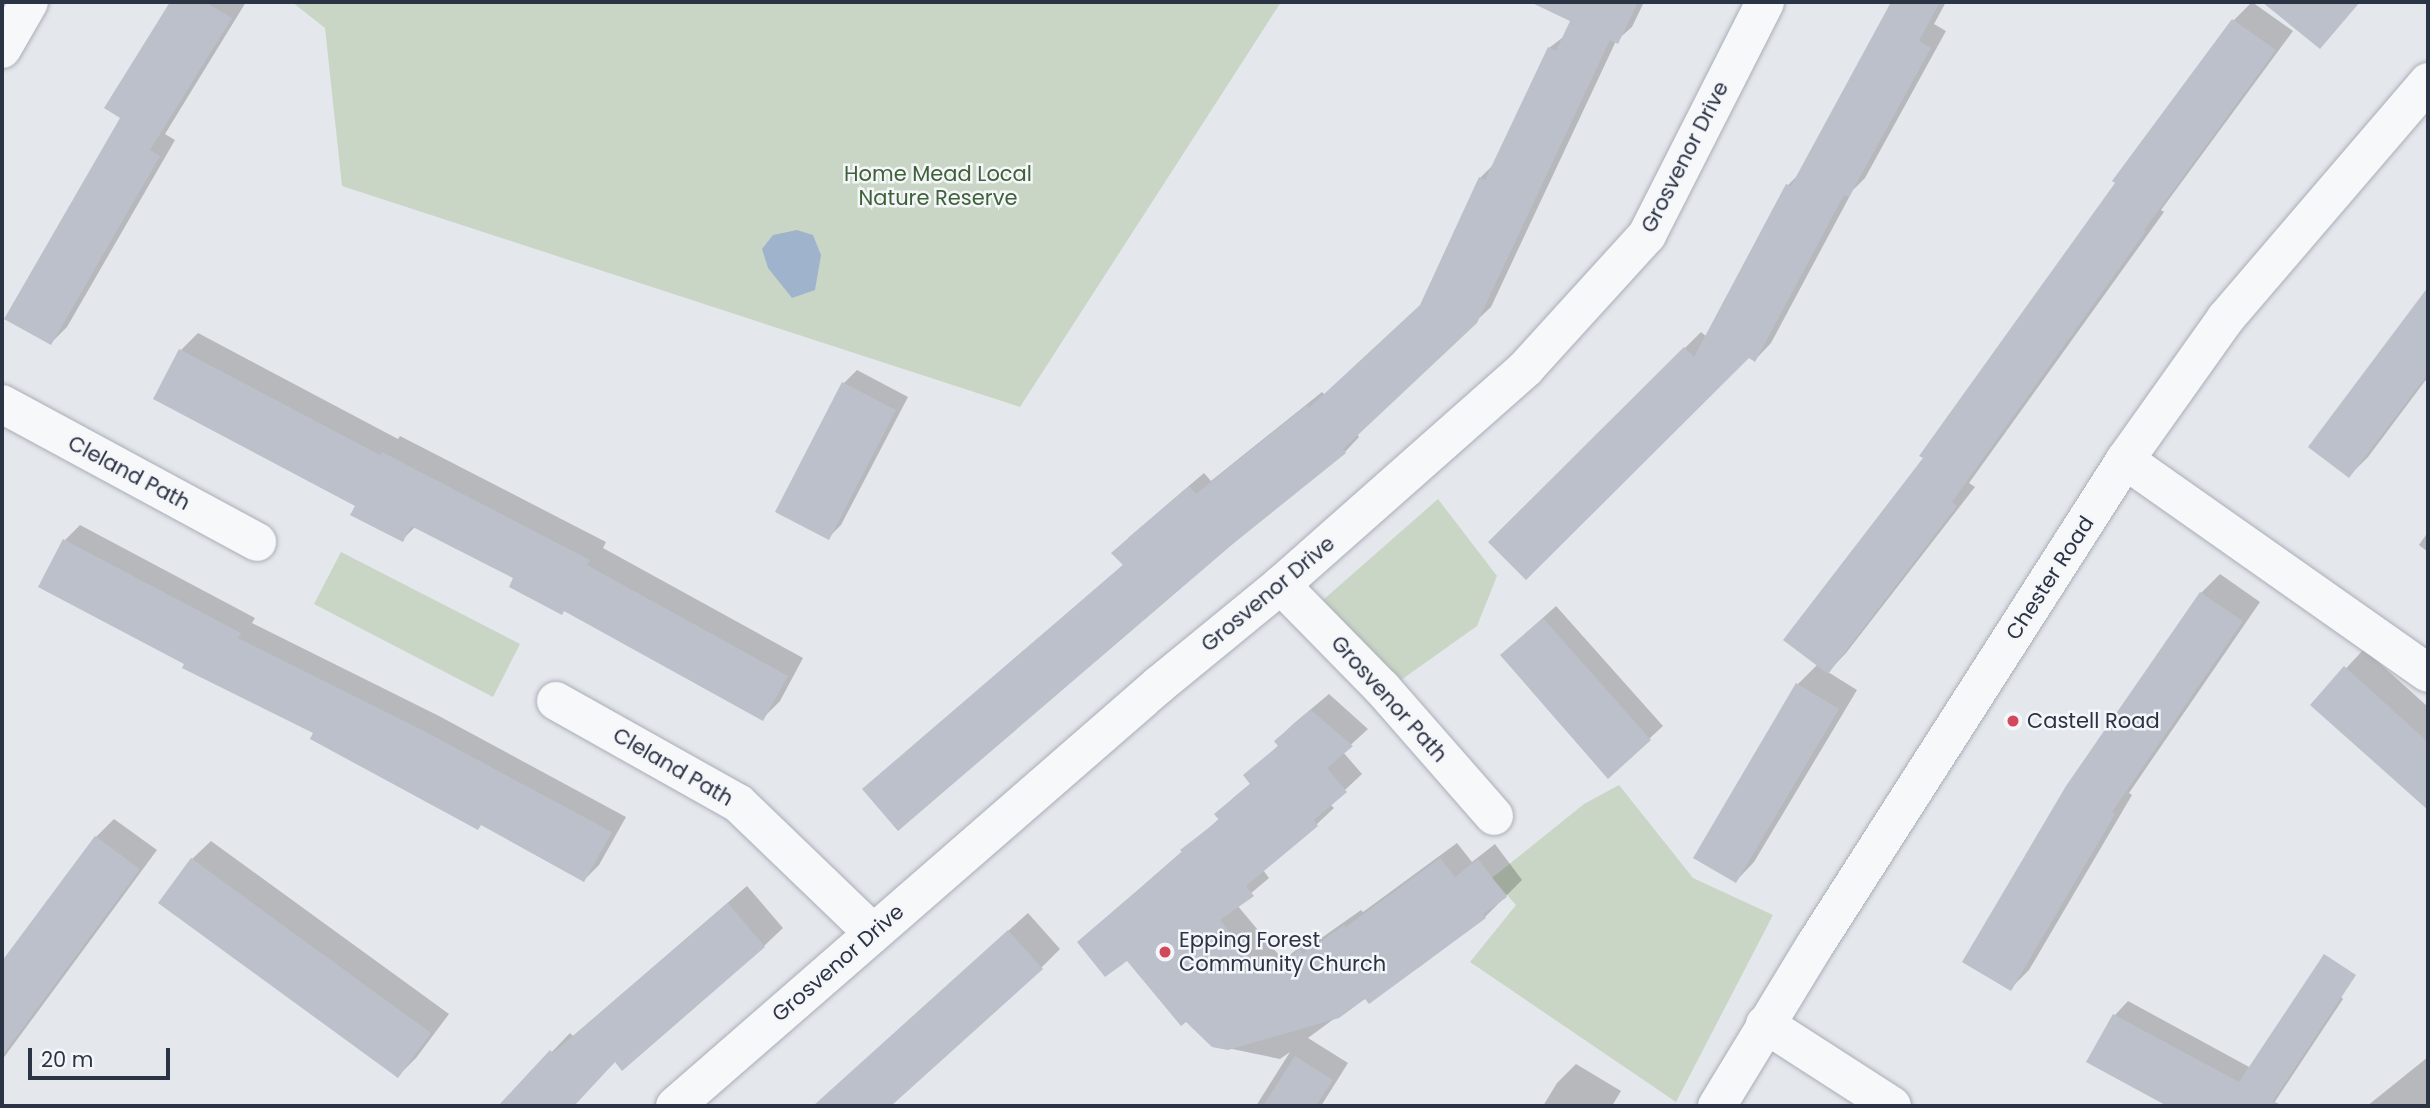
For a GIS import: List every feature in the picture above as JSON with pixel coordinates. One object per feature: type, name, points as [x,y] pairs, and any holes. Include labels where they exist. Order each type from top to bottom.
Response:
[{"type":"street","points":[[2,49],[29,2]]},
{"type":"street","name":"Grosvenor Drive","points":[[676,1106],[872,932],[1160,684],[1281,586],[1526,368],[1647,235],[1765,2]]},
{"type":"street","name":"Chester Road","points":[[1717,1106],[1765,1024],[2125,460],[2226,318],[2428,82]]},
{"type":"street","name":"Cleland Path","points":[[2,404],[257,542]]},
{"type":"street","points":[[2125,460],[2428,673]]},
{"type":"street","name":"Grosvenor Path","points":[[1281,586],[1382,688],[1494,816]]},
{"type":"street","name":"Cleland Path","points":[[556,701],[738,803],[872,932]]},
{"type":"street","points":[[1765,1024],[1892,1106]]},
{"type":"green space","name":"Home Mead Local Nature Reserve","points":[[292,2],[1281,2],[1020,407],[342,186],[325,28]]},
{"type":"green space","points":[[1438,499],[1497,576],[1477,626],[1401,680],[1323,600]]},
{"type":"green space","points":[[341,552],[520,644],[493,697],[314,604]]},
{"type":"green space","points":[[1619,785],[1693,878],[1773,915],[1676,1102],[1470,962],[1516,905],[1492,878],[1584,804]]},
{"type":"water","points":[[797,230],[813,235],[821,255],[815,290],[792,298],[768,268],[762,249],[773,235]]},
{"type":"building","points":[[170,2],[205,2],[232,18],[150,150],[160,156],[51,345],[4,319],[120,118],[104,108]]},
{"type":"building","points":[[1530,2],[1638,2],[1618,44],[1610,40],[1477,323],[1343,449],[1346,453],[1234,543],[898,831],[862,789],[1123,565],[1111,553],[1189,486],[1196,494],[1307,405],[1309,408],[1420,305],[1479,177],[1485,180],[1548,47],[1556,51],[1570,21]]},
{"type":"building","points":[[1891,2],[1940,2],[1919,41],[1931,48],[1849,197],[1844,195],[1755,362],[1749,358],[1526,580],[1488,542],[1684,347],[1694,357],[1786,184],[1791,186]]},
{"type":"building","points":[[2262,2],[2360,2],[2320,49]]},
{"type":"building","points":[[2232,19],[2276,50],[2144,230],[2146,231],[1952,502],[1957,506],[1828,674],[1783,640],[1923,458],[1919,456],[2115,183],[2112,181]]},
{"type":"building","points":[[2428,287],[2428,374],[2349,478],[2308,447]]},
{"type":"building","points":[[179,349],[380,455],[382,452],[590,560],[587,565],[788,676],[763,721],[564,611],[562,615],[509,587],[513,578],[411,526],[403,542],[350,515],[355,506],[153,399]]},
{"type":"building","points":[[842,382],[896,410],[829,540],[775,512]]},
{"type":"building","points":[[63,539],[241,633],[238,638],[424,731],[612,832],[584,882],[481,825],[478,830],[310,739],[313,733],[182,668],[184,664],[38,587]]},
{"type":"building","points":[[2200,592],[2243,621],[2112,812],[2115,814],[2011,991],[1962,962],[2066,786]]},
{"type":"building","points":[[1543,618],[1651,740],[1608,779],[1500,655]]},
{"type":"building","points":[[2344,666],[2428,742],[2428,810],[2310,705]]},
{"type":"building","points":[[1796,683],[1839,709],[1736,883],[1693,858]]},
{"type":"building","points":[[1311,710],[1353,746],[1327,768],[1347,792],[1314,820],[1318,826],[1246,886],[1254,896],[1220,920],[1265,975],[1300,949],[1303,954],[1344,925],[1346,927],[1440,858],[1455,877],[1478,859],[1507,897],[1483,914],[1486,918],[1369,1004],[1365,999],[1339,1018],[1228,1050],[1212,1047],[1186,1022],[1181,1026],[1127,961],[1105,977],[1077,942],[1182,852],[1180,850],[1219,820],[1214,814],[1250,784],[1243,775],[1278,746],[1274,741]]},
{"type":"building","points":[[95,836],[140,869],[2,1056],[2,961]]},
{"type":"building","points":[[191,858],[431,1033],[398,1078],[158,903]]},
{"type":"building","points":[[728,903],[765,947],[622,1071],[615,1062],[574,1106],[498,1106],[550,1050],[553,1053]]},
{"type":"building","points":[[1008,930],[1043,969],[891,1106],[813,1106]]},
{"type":"building","points":[[2324,954],[2356,975],[2273,1101],[2283,1106],[2167,1106],[2086,1062],[2113,1014],[2239,1082]]},
{"type":"building","points":[[1295,1056],[1333,1080],[1316,1106],[1263,1106]]},
{"type":"place","name":"Castell Road","points":[[2013,721]]},
{"type":"place","name":"Epping Forest Community Church","points":[[1165,952]]}]
